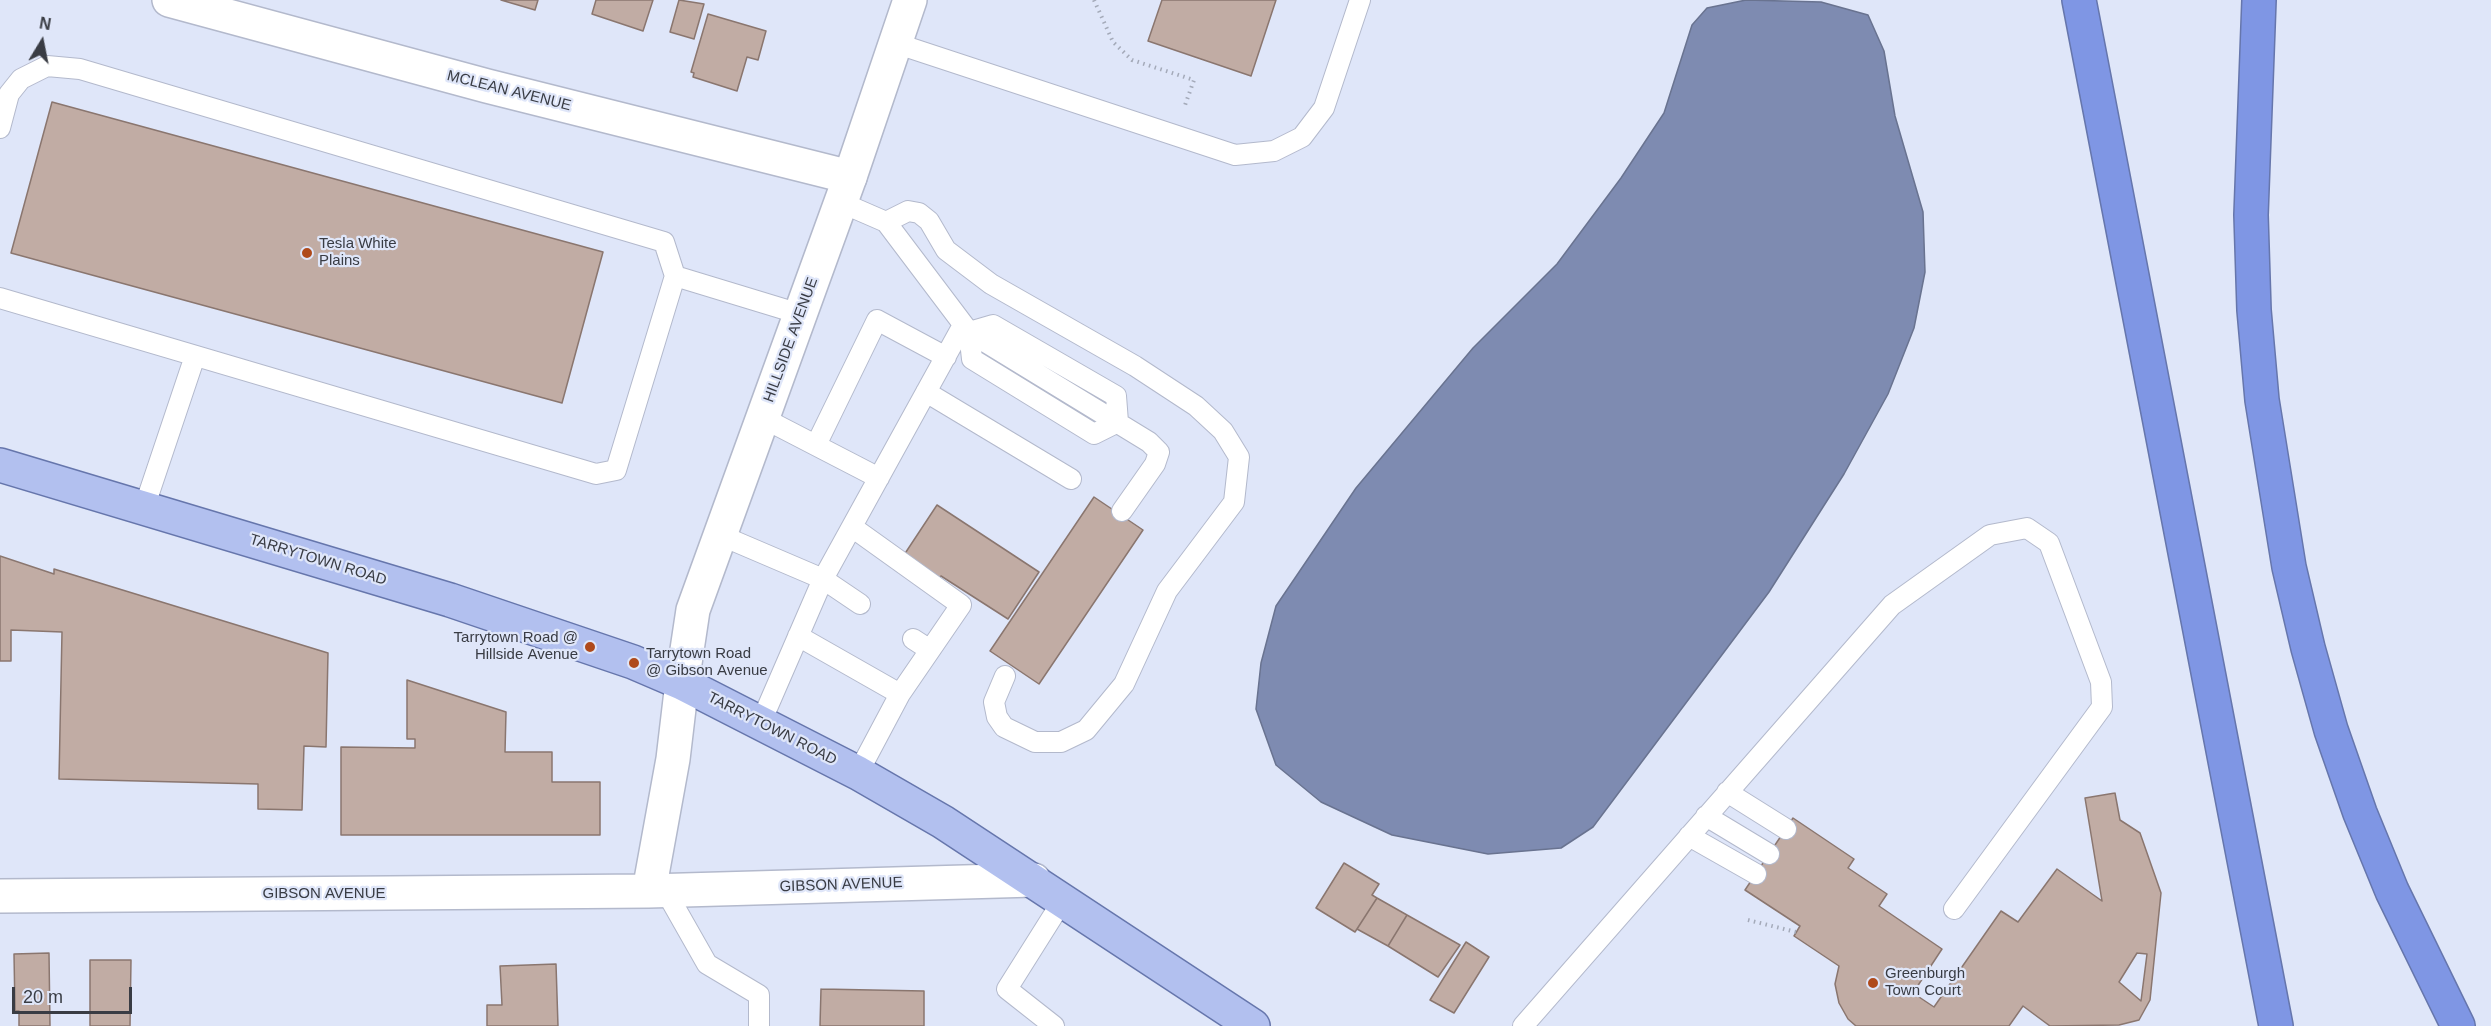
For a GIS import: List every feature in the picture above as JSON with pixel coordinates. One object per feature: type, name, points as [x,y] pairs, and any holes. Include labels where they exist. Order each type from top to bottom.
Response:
[{"type":"highway","points":[[2079,0],[2276,1026]]},
{"type":"highway","points":[[2259,0],[2251,215],[2254,310],[2262,400],[2289,567],[2328,720],[2360,813],[2392,891],[2457,1026]]},
{"type":"main road","name":"TARRYTOWN ROAD","points":[[0,465],[510,619],[633,662],[682,683],[858,773],[1034,880],[1253,1026]]},
{"type":"street","name":"MCLEAN AVENUE","points":[[169,0],[487,86],[845,189]]},
{"type":"street","name":"HILLSIDE AVENUE","points":[[682,683],[693,610],[845,189],[910,0]]},
{"type":"street","points":[[657,891],[682,683]]},
{"type":"street","name":"GIBSON AVENUE","points":[[0,896],[657,891],[1034,880]]},
{"type":"lane","points":[[895,43],[1235,155],[1274,151],[1302,137],[1324,108],[1360,0]]},
{"type":"lane","points":[[0,128],[9,94],[21,79],[47,66],[80,69],[664,242],[675,276],[616,470],[596,474],[0,298]]},
{"type":"lane","points":[[845,189],[886,222],[966,328],[972,359],[1094,434],[1118,422]]},
{"type":"lane","points":[[886,222],[908,211],[919,213],[929,221],[946,250],[991,284],[1135,366],[1196,406],[1223,431],[1239,457],[1234,502],[1167,591],[1124,684],[1086,730],[1061,742],[1035,742],[1004,727],[997,717],[994,702],[1005,676]]},
{"type":"lane","points":[[675,276],[800,314]]},
{"type":"lane","points":[[816,446],[877,320],[946,357]]},
{"type":"lane","points":[[761,722],[823,579],[926,392],[966,328],[993,324],[1116,396],[1118,422]]},
{"type":"lane","points":[[144,508],[195,356]]},
{"type":"lane","points":[[926,392],[1071,479]]},
{"type":"lane","points":[[762,418],[879,478]]},
{"type":"lane","points":[[1118,422],[1149,442],[1159,452],[1155,464],[1122,511]]},
{"type":"lane","points":[[852,527],[961,605],[900,694],[858,773]]},
{"type":"lane","points":[[1523,1026],[1892,605],[1990,535],[2027,528],[2049,543],[2101,682],[2102,707],[1954,909]]},
{"type":"lane","points":[[720,535],[823,579],[860,604]]},
{"type":"lane","points":[[798,636],[900,694]]},
{"type":"lane","points":[[912,639],[930,650]]},
{"type":"lane","points":[[1727,792],[1786,829]]},
{"type":"lane","points":[[1706,816],[1769,854]]},
{"type":"lane","points":[[1689,836],[1756,874]]},
{"type":"lane","points":[[657,891],[707,964],[759,995],[759,1026]]},
{"type":"lane","points":[[1054,1026],[1006,989],[1063,900]]},
{"type":"path","points":[[1094,0],[1113,42],[1132,60],[1194,80],[1174,135]]},
{"type":"path","points":[[1748,920],[1796,932]]},
{"type":"water","points":[[1746,0],[1821,2],[1868,15],[1884,51],[1895,116],[1923,212],[1925,272],[1914,328],[1888,394],[1844,474],[1769,592],[1593,827],[1561,848],[1488,854],[1392,835],[1321,802],[1276,765],[1256,709],[1261,663],[1276,606],[1356,488],[1473,348],[1557,264],[1621,178],[1664,113],[1692,25],[1707,8]]},
{"type":"building","points":[[501,0],[538,0],[535,10]]},
{"type":"building","points":[[596,0],[653,0],[643,31],[592,14]]},
{"type":"building","points":[[679,0],[704,4],[694,39],[670,32]]},
{"type":"building","points":[[1162,0],[1276,0],[1251,76],[1148,41]]},
{"type":"building","points":[[708,14],[766,31],[758,60],[747,57],[737,91],[693,77],[694,73],[691,72]]},
{"type":"building","name":"Tesla White Plains","points":[[52,102],[603,252],[562,403],[11,253]]},
{"type":"building","points":[[1094,497],[1143,530],[1039,684],[990,651]]},
{"type":"building","points":[[937,505],[1039,572],[1008,619],[941,576],[938,581],[902,558]]},
{"type":"building","points":[[0,556],[54,574],[54,569],[328,653],[326,747],[304,746],[302,810],[258,809],[258,784],[59,779],[62,632],[11,630],[11,661],[0,661]]},
{"type":"building","points":[[407,680],[506,712],[505,752],[552,752],[552,782],[600,782],[600,835],[341,835],[341,747],[415,748],[415,739],[407,739]]},
{"type":"building","points":[[2115,793],[2120,820],[2140,833],[2161,893],[2150,1000],[2139,1020],[2119,1025],[2050,1026],[2023,1006],[2009,1026],[1856,1026],[1848,1019],[1839,1003],[1835,984],[1839,966],[1794,936],[1800,926],[1745,890],[1793,818],[1854,859],[1848,868],[1887,894],[1879,906],[1942,949],[1913,993],[1934,1007],[2001,911],[2018,922],[2057,869],[2102,901],[2085,798]]},
{"type":"building","points":[[1344,863],[1379,884],[1372,895],[1377,898],[1355,932],[1316,908]]},
{"type":"building","points":[[1377,898],[1407,915],[1388,946],[1357,929]]},
{"type":"building","points":[[1407,915],[1460,945],[1438,977],[1388,946]]},
{"type":"building","points":[[1466,942],[1489,957],[1454,1013],[1430,1000]]},
{"type":"building","points":[[49,953],[50,1026],[19,1026],[19,1011],[15,1011],[14,954]]},
{"type":"building","points":[[2137,953],[2147,954],[2141,1001],[2119,982]]},
{"type":"building","points":[[90,960],[131,960],[130,1026],[90,1026]]},
{"type":"building","points":[[556,964],[558,1026],[487,1026],[487,1005],[502,1005],[500,966]]},
{"type":"building","points":[[821,989],[924,991],[924,1026],[820,1026]]},
{"type":"place","name":"Tesla White Plains","points":[[307,253]]},
{"type":"place","name":"Tarrytown Road @ Hillside Avenue","points":[[590,647]]},
{"type":"place","name":"Tarrytown Road @ Gibson Avenue","points":[[634,663]]},
{"type":"place","name":"Greenburgh Town Court","points":[[1873,983]]}]
